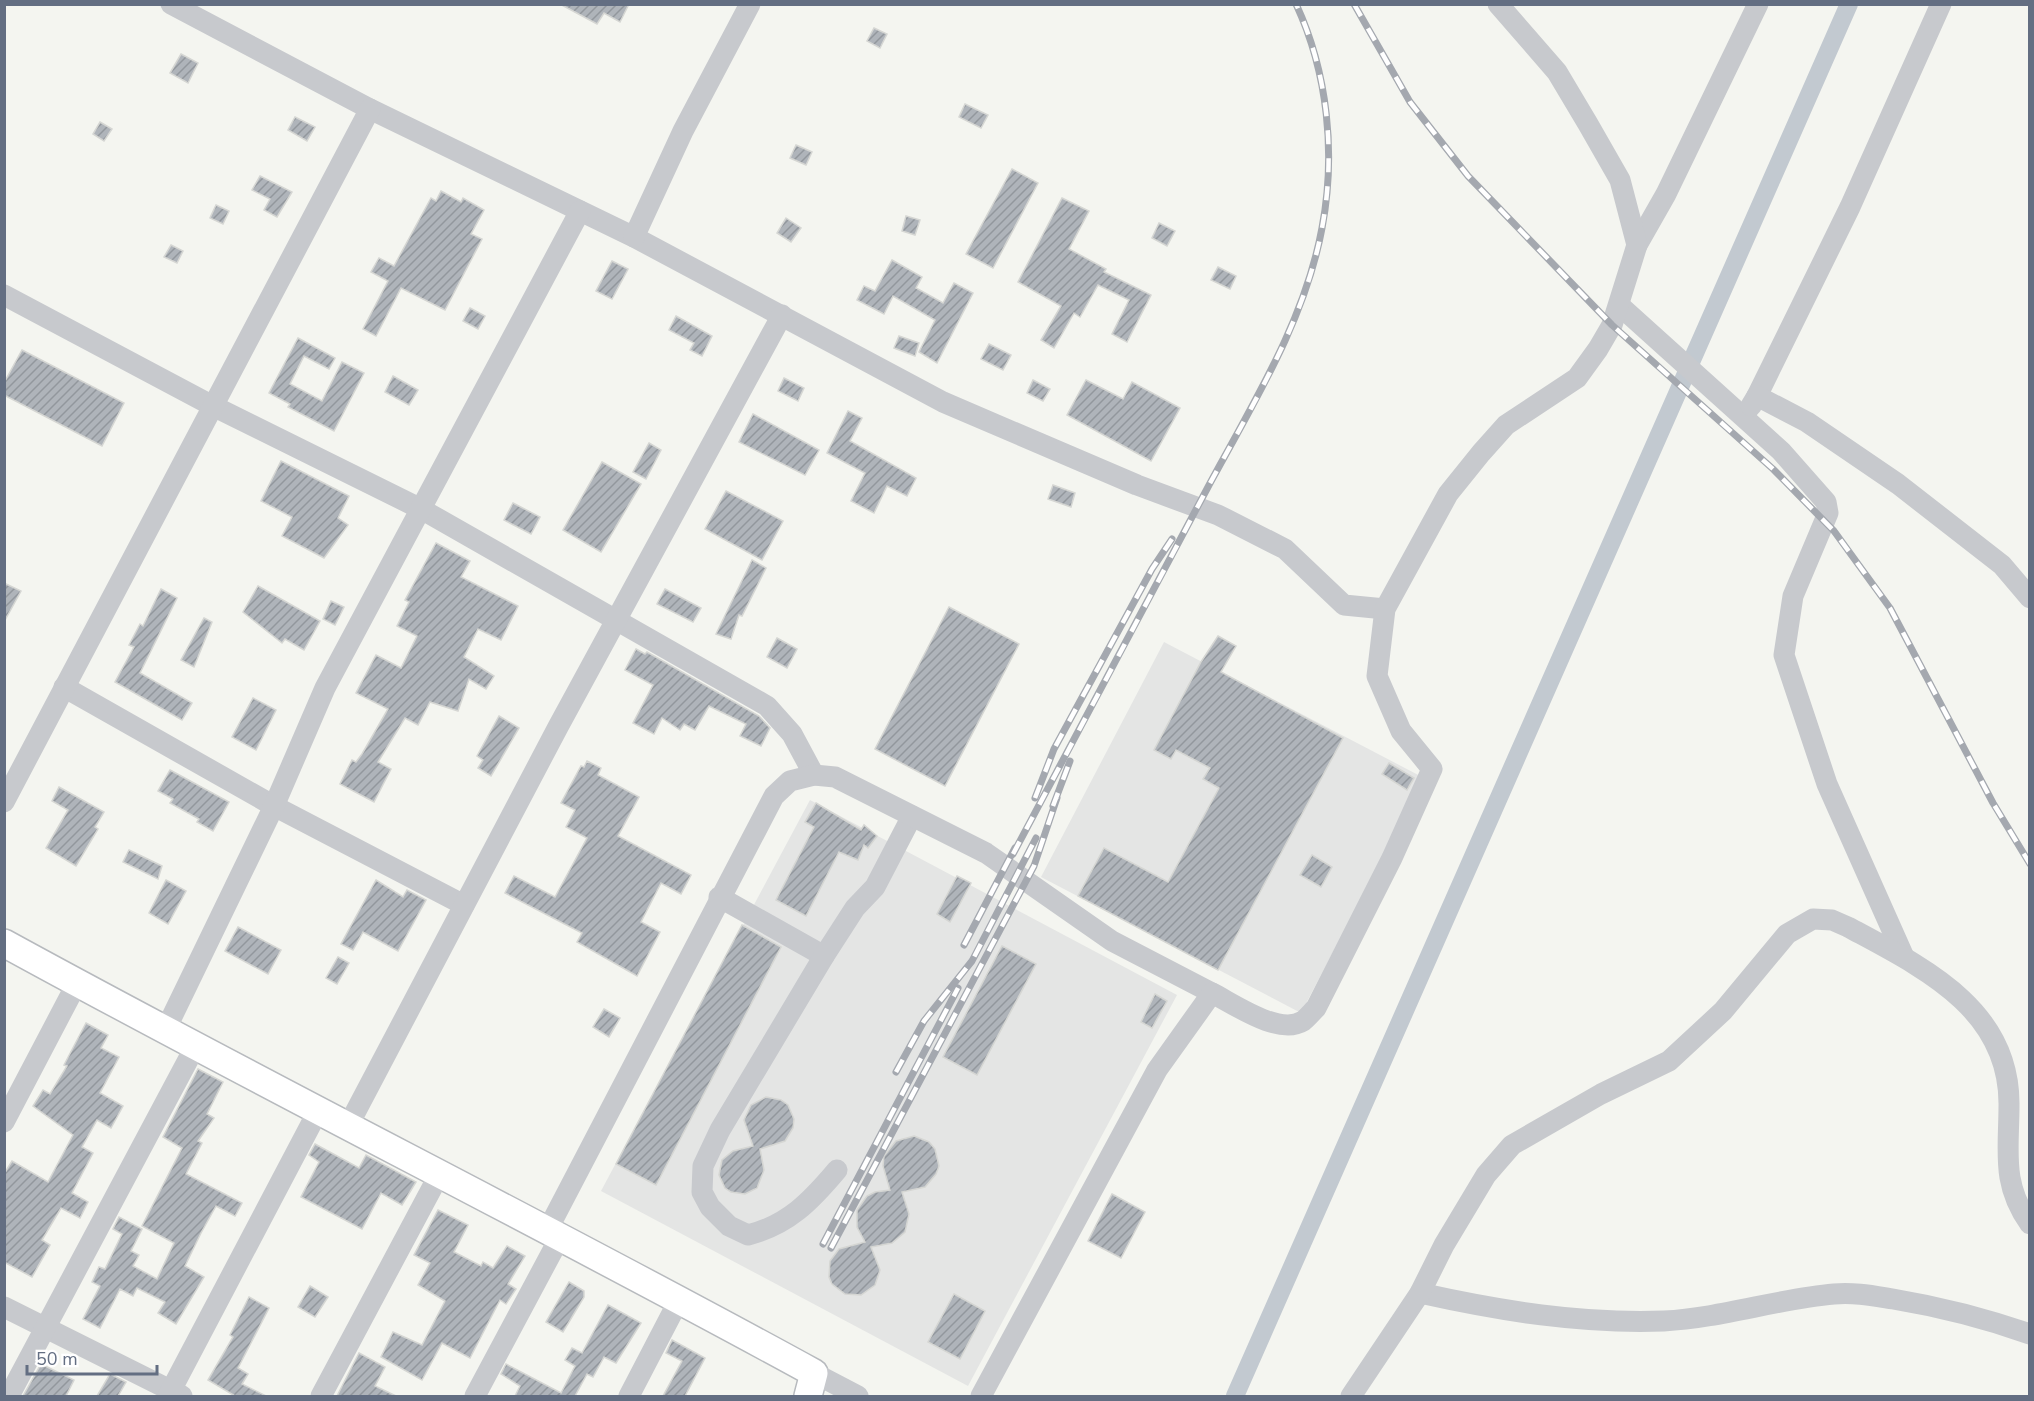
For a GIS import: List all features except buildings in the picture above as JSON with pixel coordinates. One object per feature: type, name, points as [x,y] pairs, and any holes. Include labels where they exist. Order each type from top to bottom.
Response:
[{"type":"main road","points":[[4,943],[680,1299],[811,1385]]},
{"type":"street","points":[[171,4],[370,109],[634,237],[943,402],[1137,485],[1218,515],[1286,549],[1344,605],[1385,609]]},
{"type":"street","points":[[634,237],[684,130],[750,4]]},
{"type":"street","points":[[1497,4],[1557,72],[1588,124],[1620,180],[1637,245]]},
{"type":"street","points":[[475,1396],[719,897],[774,796],[790,781],[814,775],[835,777],[986,853],[1112,941],[1274,1024],[1291,1025],[1302,1022],[1316,1008],[1392,858],[1432,769],[1401,731],[1377,676],[1385,609],[1448,494],[1506,425],[1577,378],[1612,325],[1637,245],[1666,195],[1758,4]]},
{"type":"street","points":[[1744,417],[1757,396],[1850,207],[1941,4]]},
{"type":"street","points":[[4,802],[370,109]]},
{"type":"street","points":[[166,1029],[274,806],[325,688],[580,211]]},
{"type":"street","points":[[4,295],[212,405],[421,509],[767,706],[792,734],[814,775]]},
{"type":"street","points":[[1619,305],[1665,350],[1744,417],[1781,452],[1826,502],[1828,513],[1793,596],[1784,654],[1827,784],[1904,957]]},
{"type":"street","points":[[348,1126],[616,619],[782,315]]},
{"type":"street","points":[[1757,396],[1807,422],[1898,484],[2002,565],[2030,598]]},
{"type":"street","points":[[64,687],[274,806],[464,905]]},
{"type":"street","points":[[837,1170],[813,1198],[794,1215],[769,1229],[748,1235],[729,1226],[718,1217],[702,1192],[703,1166],[720,1130],[824,956],[855,908],[875,887],[912,816]]},
{"type":"street","points":[[719,897],[824,956]]},
{"type":"street","points":[[1351,1396],[1420,1293],[1450,1235],[1486,1174],[1500,1156],[1512,1145],[1547,1124],[1669,1061],[1723,1011],[1787,934],[1813,920],[1832,920],[1904,957],[1947,984],[1988,1028],[2008,1071],[2010,1104],[2007,1165],[2014,1197],[2030,1224]]},
{"type":"street","points":[[4,1122],[77,983]]},
{"type":"street","points":[[981,1396],[1157,1070],[1212,993]]},
{"type":"street","points":[[9,1396],[196,1045]]},
{"type":"street","points":[[4,1307],[174,1394],[318,1110]]},
{"type":"street","points":[[321,1396],[440,1173]]},
{"type":"street","points":[[1420,1293],[1501,1311],[1569,1319],[1664,1321],[1815,1296],[1852,1294],[1941,1306],[1979,1316],[2030,1334]]},
{"type":"street","points":[[629,1396],[680,1299]]},
{"type":"street","points":[[811,1385],[858,1396]]},
{"type":"shaded area","points":[[1164,642],[1424,778],[1301,1013],[1041,877]]},
{"type":"shaded area","points":[[810,800],[1177,995],[968,1386],[601,1191]]},
{"type":"waterway","points":[[1235,1396],[1849,4]]},
{"type":"railway","points":[[1013,854],[1259,394],[1303,296],[1322,228],[1326,200],[1328,143],[1326,114],[1316,58],[1296,4]]},
{"type":"railway","points":[[1354,4],[1410,102],[1468,176],[1612,325],[1773,469],[1834,531],[1890,608],[1993,803],[2030,864]]},
{"type":"railway","points":[[1035,798],[1054,749],[1152,569],[1172,539]]},
{"type":"railway","points":[[1053,806],[1070,761]]},
{"type":"railway","points":[[831,1248],[1034,866],[1057,798]]},
{"type":"railway","points":[[896,1072],[924,1021],[972,961],[1036,838]]},
{"type":"railway","points":[[964,945],[1015,848]]},
{"type":"railway","points":[[823,1244],[958,988]]}]
